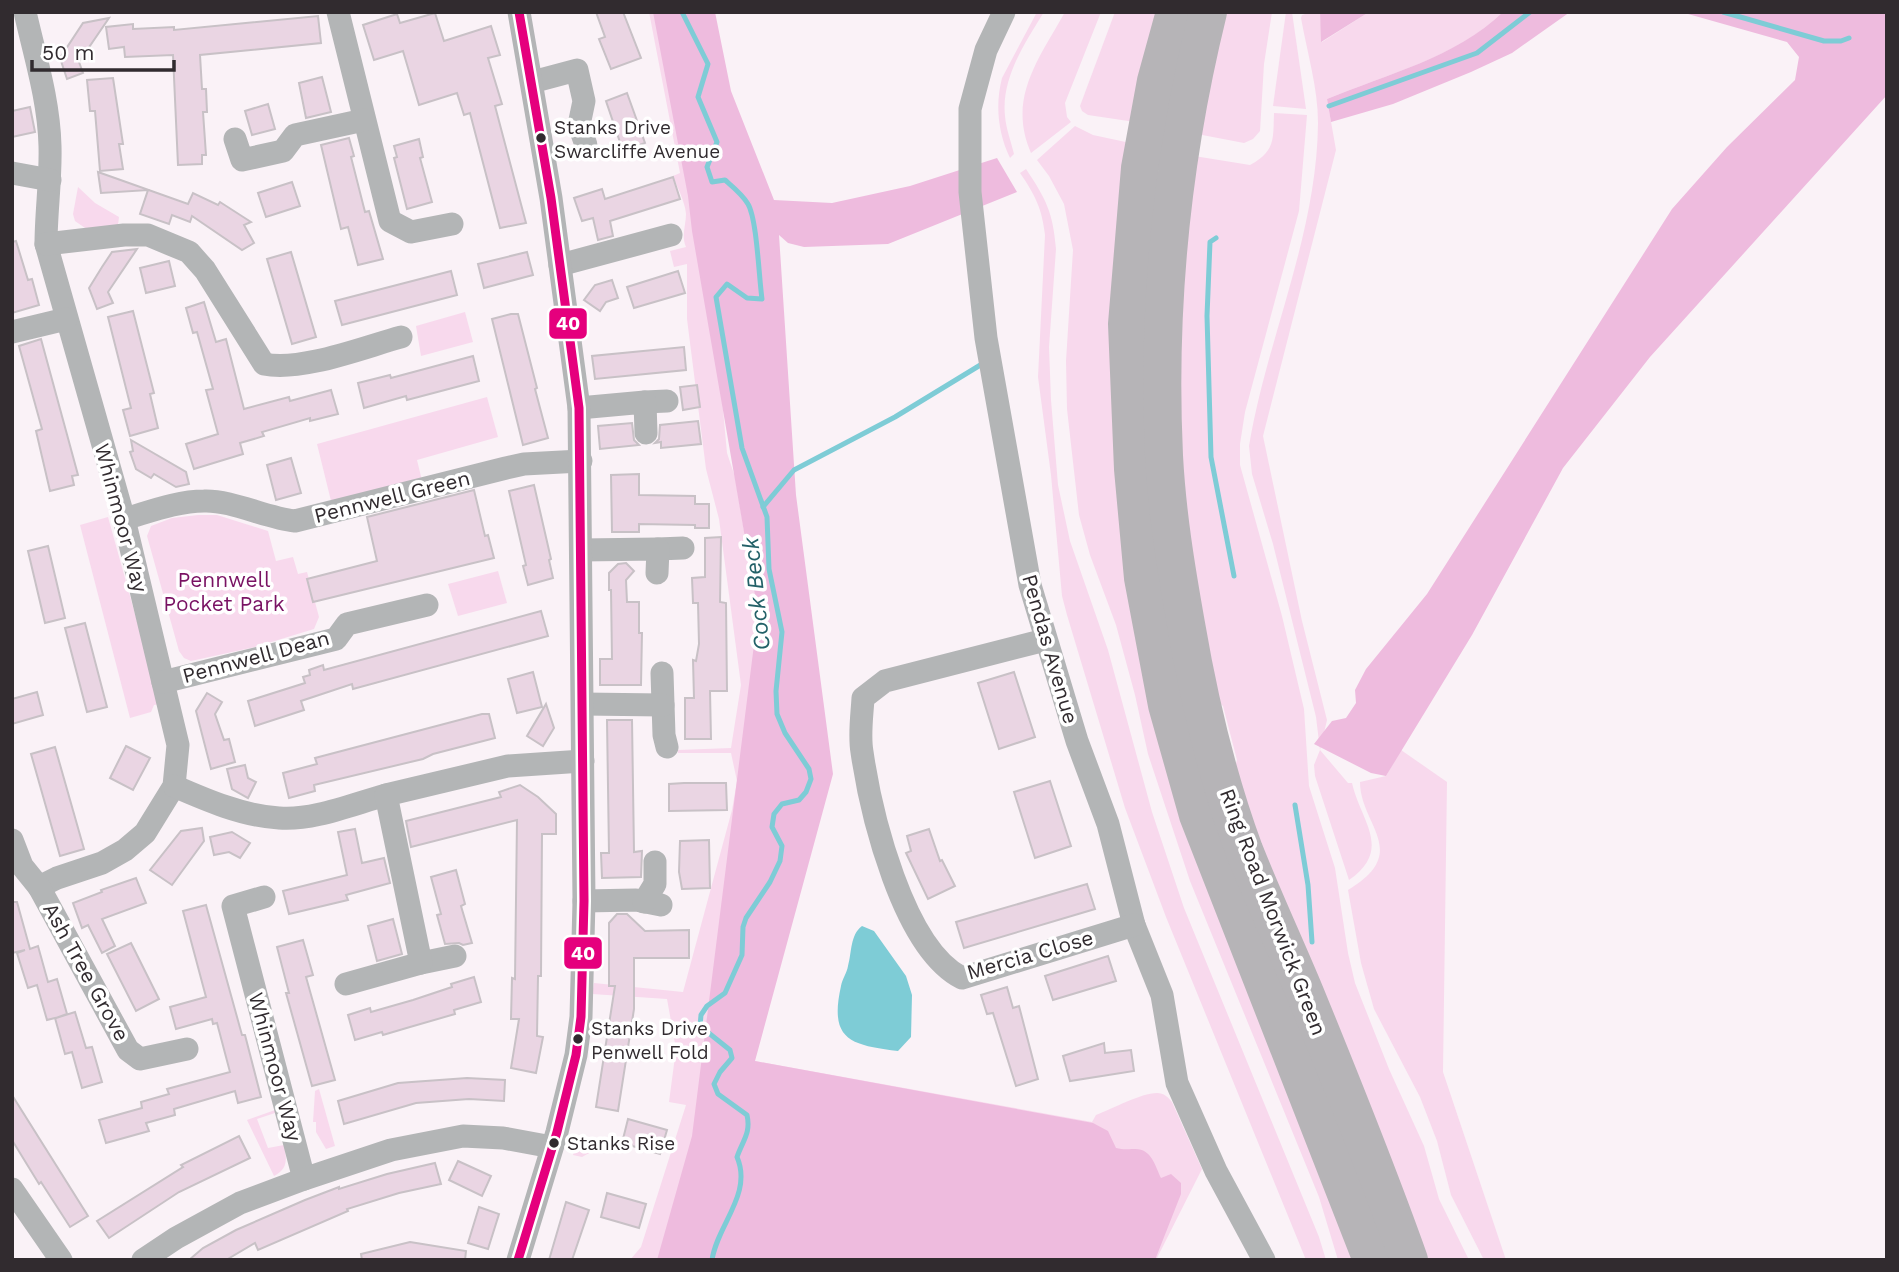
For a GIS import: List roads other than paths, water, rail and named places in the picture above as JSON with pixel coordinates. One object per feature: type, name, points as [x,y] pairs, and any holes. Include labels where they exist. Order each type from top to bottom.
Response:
[{"type":"highway","name":"Ring Road Morwick Green","points":[[1175,12],[1156,82],[1140,169],[1127,324],[1133,469],[1143,578],[1167,705],[1198,815],[1372,1260]]},
{"type":"highway","name":"Ring Road Morwick Green","points":[[1208,12],[1182,141],[1168,239],[1161,365],[1164,460],[1173,551],[1194,668],[1214,755],[1244,849],[1306,995],[1409,1260]]},
{"type":"street","name":"Whinmoor Way","points":[[25,12],[42,87],[50,143],[46,244],[124,519],[178,745],[174,786],[145,833],[125,850],[102,863],[39,887]]},
{"type":"street","points":[[338,12],[390,221],[411,232],[452,224]]},
{"type":"street","points":[[518,1260],[576,1055],[581,1017],[584,901],[579,408],[560,265],[519,12]]},
{"type":"street","name":"Pendas Avenue","points":[[1004,12],[986,50],[970,109],[970,192],[986,338],[1030,585],[1077,741],[1108,824],[1135,925],[1161,995],[1177,1083],[1216,1171],[1264,1260]]},
{"type":"street","points":[[532,82],[577,70],[584,101],[579,125],[586,145]]},
{"type":"street","points":[[235,139],[242,160],[283,151],[295,135],[364,120]]},
{"type":"street","points":[[12,173],[50,180]]},
{"type":"street","points":[[46,244],[148,235],[188,252],[205,270],[260,371],[405,339]]},
{"type":"street","points":[[560,265],[671,235]]},
{"type":"street","points":[[12,332],[66,319]]},
{"type":"street","points":[[579,408],[656,402],[646,433]]},
{"type":"street","name":"Pennwell Green","points":[[124,519],[165,507],[205,500],[295,522],[524,464],[581,461]]},
{"type":"street","points":[[582,550],[683,548]]},
{"type":"street","points":[[657,573],[659,549]]},
{"type":"street","name":"Pennwell Dean","points":[[163,682],[336,639],[347,624],[426,605]]},
{"type":"street","name":"Mercia Close","points":[[1045,640],[885,681],[863,698],[861,750],[880,839],[898,891],[918,930],[948,971],[962,978],[1135,925]]},
{"type":"street","points":[[663,673],[664,735],[667,747]]},
{"type":"street","points":[[583,704],[663,705]]},
{"type":"street","points":[[174,786],[246,812],[280,818],[323,813],[508,766],[583,761]]},
{"type":"street","points":[[386,795],[421,963]]},
{"type":"street","name":"Ash Tree Grove","points":[[12,840],[22,866],[39,887],[128,1050],[140,1059],[187,1049]]},
{"type":"street","points":[[584,901],[652,903],[655,862]]},
{"type":"street","name":"Whinmoor Way","points":[[264,897],[233,906],[304,1179]]},
{"type":"street","points":[[346,984],[455,956]]},
{"type":"street","points":[[143,1260],[176,1238],[240,1203],[391,1150],[463,1136],[503,1138],[552,1147]]},
{"type":"street","points":[[12,1189],[61,1260]]},
{"type":"water","points":[[862,926],[874,931],[906,976],[912,995],[911,1037],[898,1051],[856,1042],[841,1029],[838,1004],[841,986],[853,939]]},
{"type":"waterway","name":"Cock Beck","points":[[682,12],[708,64],[698,97],[717,142],[707,167],[712,182],[725,180],[738,191],[748,204],[754,222],[762,299],[747,298],[727,284],[716,297],[742,448],[767,517],[769,569],[782,632],[776,691],[777,714],[785,733],[809,769],[811,779],[806,792],[799,800],[782,804],[774,814],[772,827],[782,846],[780,861],[770,882],[746,918],[742,955],[725,993],[707,1006],[701,1015],[700,1026],[730,1050],[732,1058],[714,1084],[718,1094],[747,1115],[748,1121],[746,1136],[737,1157],[741,1184],[712,1260]]},
{"type":"waterway","points":[[1329,106],[1477,53],[1530,12]]},
{"type":"waterway","points":[[1723,12],[1824,41],[1849,38]]},
{"type":"waterway","points":[[1216,238],[1210,242],[1207,316],[1211,457],[1234,576]]},
{"type":"waterway","points":[[763,507],[794,470],[895,417],[982,364]]},
{"type":"waterway","points":[[1295,805],[1308,885],[1312,942]]},
{"type":"place","name":"Stanks Drive Swarcliffe Avenue","points":[[541,138]]},
{"type":"place","name":"Stanks Drive Penwell Fold","points":[[578,1039]]},
{"type":"place","name":"Stanks Rise","points":[[554,1143]]},
{"type":"park label","name":"Pennwell Pocket Park","points":[[224,592]]}]
